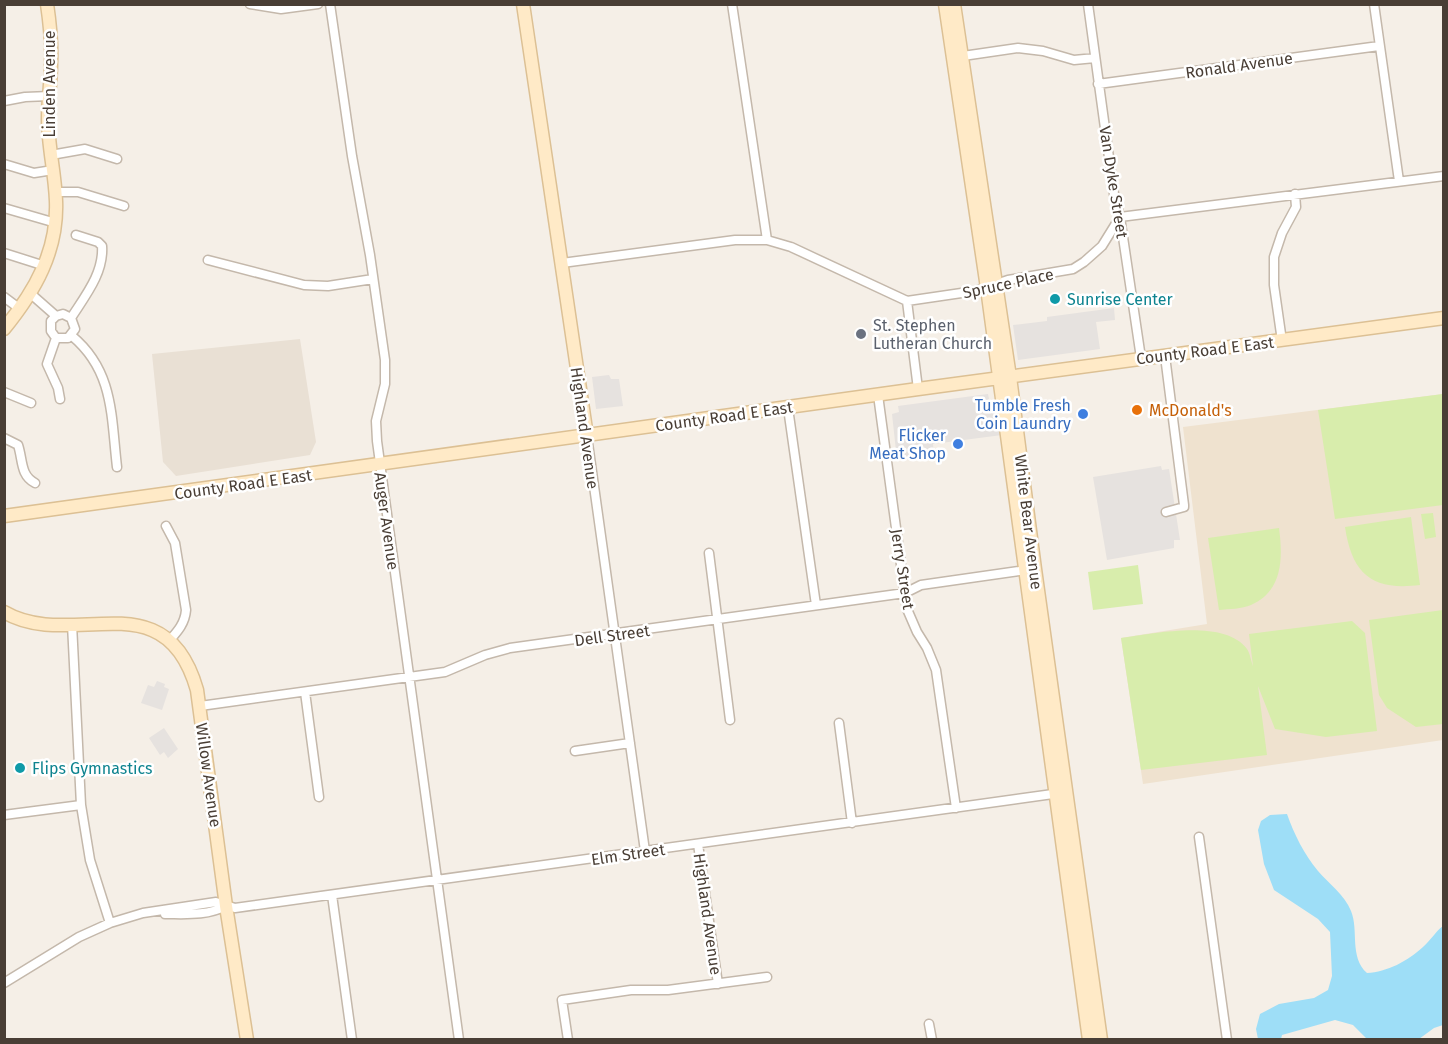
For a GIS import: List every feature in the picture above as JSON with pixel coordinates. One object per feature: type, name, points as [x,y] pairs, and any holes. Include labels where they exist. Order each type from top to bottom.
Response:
[{"type":"main road","name":"Linden Avenue","points":[[4,329],[31,294],[45,266],[56,223],[56,192],[48,116],[51,39],[47,4]]},
{"type":"main road","name":"Highland Avenue","points":[[523,4],[586,436]]},
{"type":"main road","name":"White Bear Avenue","points":[[945,4],[958,57]]},
{"type":"main road","name":"White Bear Avenue","points":[[954,4],[958,57],[1035,569],[1089,1040]]},
{"type":"main road","name":"County Road E East","points":[[4,516],[1443,318]]},
{"type":"main road","name":"White Bear Avenue","points":[[1005,378],[1026,570],[1101,1040]]},
{"type":"main road","points":[[4,612],[24,622],[35,624],[112,622],[135,624],[148,628],[169,641]]},
{"type":"main road","name":"Willow Avenue","points":[[169,641],[190,668],[197,690],[226,906],[247,1040]]},
{"type":"street","points":[[250,4],[281,9],[318,4]]},
{"type":"street","name":"Auger Avenue","points":[[330,4],[385,360],[385,384],[376,420],[380,465],[459,1040]]},
{"type":"street","points":[[732,4],[767,240]]},
{"type":"street","name":"Van Dyke Street","points":[[1088,4],[1114,194],[1120,217],[1142,358]]},
{"type":"street","points":[[1374,4],[1399,181]]},
{"type":"street","name":"Ronald Avenue","points":[[1098,84],[1379,46]]},
{"type":"street","points":[[958,57],[1018,48],[1042,51],[1074,60],[1095,58]]},
{"type":"street","points":[[4,101],[50,96]]},
{"type":"street","points":[[51,155],[85,149],[117,159]]},
{"type":"street","points":[[4,164],[34,173],[53,170]]},
{"type":"street","points":[[1120,217],[1443,176]]},
{"type":"street","points":[[56,192],[78,192],[124,206]]},
{"type":"street","points":[[1282,341],[1274,285],[1274,257],[1282,233],[1296,207],[1295,194]]},
{"type":"street","points":[[4,208],[56,223]]},
{"type":"street","name":"Spruce Place","points":[[907,301],[1073,269],[1102,246],[1120,217]]},
{"type":"street","points":[[71,318],[96,281],[103,252],[98,242],[76,234]]},
{"type":"street","points":[[562,263],[735,240],[767,240],[792,247],[907,301],[918,389]]},
{"type":"street","points":[[4,253],[45,266]]},
{"type":"street","points":[[208,260],[311,286],[328,286],[373,279]]},
{"type":"street","points":[[31,294],[56,316]]},
{"type":"street","points":[[4,297],[20,309]]},
{"type":"street","points":[[63,314],[71,318],[75,326],[72,336],[65,339],[56,338],[50,326],[56,316],[63,314]]},
{"type":"street","points":[[72,336],[81,343],[100,369],[107,385],[117,467]]},
{"type":"street","points":[[56,338],[47,364],[58,388],[60,399]]},
{"type":"street","points":[[1165,356],[1184,505],[1179,510],[1167,512]]},
{"type":"street","points":[[4,392],[31,403]]},
{"type":"street","name":"Jerry Street","points":[[878,395],[905,593],[911,621],[927,648],[936,670],[956,808]]},
{"type":"street","points":[[788,408],[816,605]]},
{"type":"street","name":"Highland Avenue","points":[[586,436],[645,852]]},
{"type":"street","points":[[4,438],[18,446],[24,472],[28,479],[35,483]]},
{"type":"street","points":[[166,526],[175,543],[186,609],[180,628],[169,641]]},
{"type":"street","points":[[709,553],[730,720]]},
{"type":"street","name":"Dell Street","points":[[200,706],[445,672],[498,651],[905,593],[921,585],[1026,570]]},
{"type":"street","points":[[72,624],[81,805],[90,860],[110,924]]},
{"type":"street","points":[[305,692],[319,797]]},
{"type":"street","points":[[838,723],[852,823]]},
{"type":"street","points":[[575,751],[630,743]]},
{"type":"street","name":"Elm Street","points":[[4,983],[79,937],[143,913],[194,914],[217,911],[226,906],[235,908],[332,895],[1061,793]]},
{"type":"street","points":[[4,815],[81,805]]},
{"type":"street","points":[[1199,837],[1227,1040]]},
{"type":"street","name":"Highland Avenue","points":[[698,844],[718,984]]},
{"type":"street","points":[[332,895],[352,1040]]},
{"type":"street","points":[[568,1040],[562,1000],[630,990],[668,990],[767,977]]},
{"type":"street","points":[[929,1024],[932,1040]]},
{"type":"shaded area","points":[[1114,308],[1115,320],[1096,322],[1100,349],[1018,360],[1013,325],[1047,321],[1047,317]]},
{"type":"shaded area","points":[[300,339],[316,442],[310,455],[176,476],[163,462],[152,354]]},
{"type":"shaded area","points":[[609,375],[611,379],[619,379],[623,406],[596,409],[592,377]]},
{"type":"shaded area","points":[[988,394],[989,399],[996,403],[1002,435],[933,444],[934,455],[897,460],[892,414],[899,412],[898,406]]},
{"type":"shaded area","points":[[1443,394],[1443,740],[1143,784],[1121,638],[1207,624],[1183,427]]},
{"type":"shaded area","points":[[1161,466],[1162,470],[1169,469],[1180,540],[1174,540],[1174,548],[1107,560],[1093,477]]},
{"type":"shaded area","points":[[157,681],[165,684],[164,687],[169,689],[162,710],[141,703],[148,685],[154,687]]},
{"type":"shaded area","points":[[164,728],[178,749],[168,758],[164,752],[160,755],[149,738]]},
{"type":"green space","points":[[1443,394],[1443,505],[1335,519],[1318,410]]},
{"type":"green space","points":[[1433,513],[1436,537],[1425,539],[1421,514]]},
{"type":"green space","points":[[1411,517],[1420,585],[1389,585],[1367,576],[1353,557],[1345,527]]},
{"type":"green space","points":[[1279,528],[1280,562],[1275,582],[1269,591],[1262,599],[1251,605],[1219,610],[1208,538]]},
{"type":"green space","points":[[1138,565],[1143,604],[1093,610],[1088,572]]},
{"type":"green space","points":[[1443,610],[1443,724],[1416,727],[1387,708],[1379,695],[1369,620]]},
{"type":"green space","points":[[1352,621],[1365,633],[1377,731],[1326,737],[1275,729],[1258,686],[1267,755],[1141,770],[1121,638],[1187,630],[1222,634],[1236,639],[1247,649],[1253,666],[1249,634]]},
{"type":"water","points":[[1287,814],[1308,858],[1348,905],[1353,918],[1358,959],[1361,967],[1367,973],[1390,968],[1411,957],[1443,926],[1443,1025],[1434,1028],[1419,1039],[1368,1040],[1353,1025],[1335,1020],[1282,1035],[1281,1039],[1258,1039],[1256,1029],[1260,1014],[1279,1004],[1314,998],[1328,990],[1332,976],[1330,932],[1318,919],[1274,890],[1264,864],[1258,830],[1261,821],[1270,815]]},
{"type":"place","name":"Sunrise Center","points":[[1055,299]]},
{"type":"place","name":"St. Stephen Lutheran Church","points":[[861,334]]},
{"type":"place","name":"McDonald's","points":[[1137,410]]},
{"type":"place","name":"Tumble Fresh Coin Laundry","points":[[1083,414]]},
{"type":"place","name":"Flicker Meat Shop","points":[[958,444]]},
{"type":"place","name":"Flips Gymnastics","points":[[20,768]]}]
